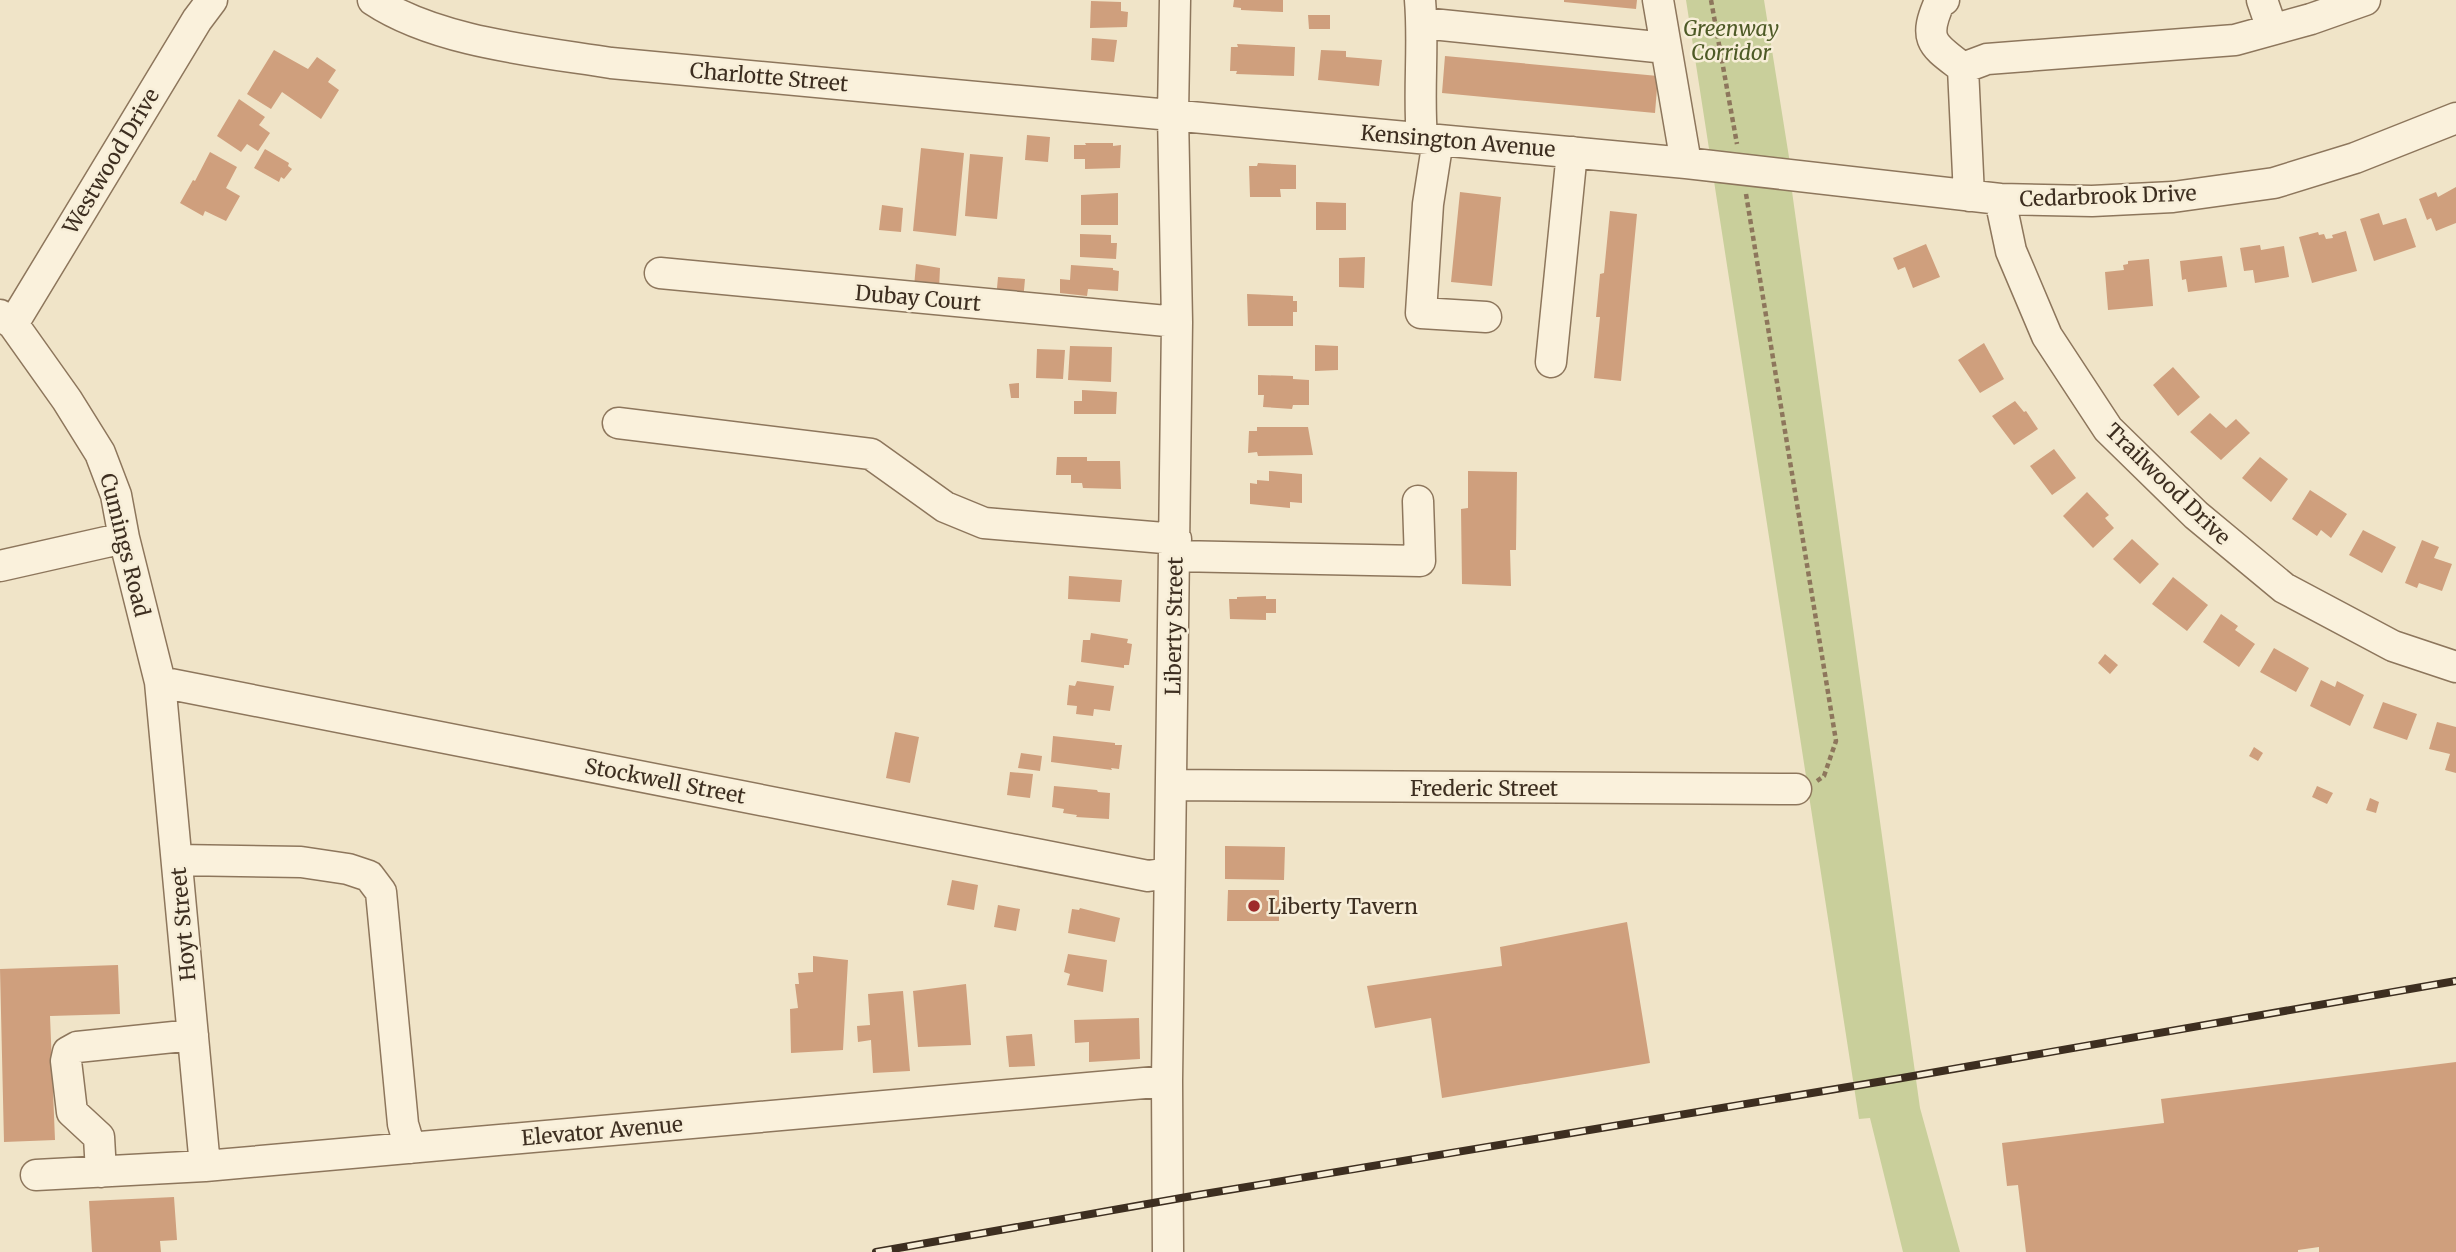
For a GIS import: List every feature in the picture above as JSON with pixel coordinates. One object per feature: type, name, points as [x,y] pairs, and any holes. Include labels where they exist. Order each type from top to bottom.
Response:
[{"type":"street","name":"Westwood Drive","points":[[6,319],[212,0]]},
{"type":"street","name":"Charlotte Street","points":[[373,0],[432,28],[498,44],[611,63],[1173,114]]},
{"type":"street","name":"Liberty Street","points":[[1168,1252],[1169,873],[1176,547],[1177,322],[1173,114],[1175,0]]},
{"type":"street","points":[[1658,0],[1686,163]]},
{"type":"street","points":[[1944,0],[1940,1],[1933,18],[1932,35],[1935,47],[1963,68]]},
{"type":"street","points":[[2262,0],[2272,29]]},
{"type":"street","points":[[1963,68],[1986,59],[2235,40],[2272,29],[2314,9],[2365,0]]},
{"type":"street","points":[[1486,317],[1421,313],[1430,139],[1420,113],[1421,11],[1666,48]]},
{"type":"street","points":[[1963,68],[1969,196]]},
{"type":"street","name":"Kensington Avenue","points":[[1173,114],[1686,163],[1742,171]]},
{"type":"street","name":"Cedarbrook Drive","points":[[2000,199],[2092,201],[2173,197],[2274,183],[2355,158],[2456,118]]},
{"type":"street","points":[[1551,362],[1572,152]]},
{"type":"street","points":[[1742,171],[2000,199]]},
{"type":"street","name":"Trailwood Drive","points":[[2000,199],[2011,251],[2047,336],[2108,429],[2196,515],[2284,588],[2393,646],[2456,667]]},
{"type":"street","name":"Dubay Court","points":[[660,274],[1177,322]]},
{"type":"street","name":"Cumings Road","points":[[6,319],[67,400],[100,453],[116,495],[160,682]]},
{"type":"street","points":[[618,423],[871,454],[945,508],[984,523],[1176,547],[1420,561],[1418,501]]},
{"type":"street","points":[[0,566],[124,538]]},
{"type":"street","name":"Hoyt Street","points":[[160,682],[205,1166]]},
{"type":"street","name":"Stockwell Street","points":[[160,682],[1148,876],[1169,873]]},
{"type":"street","name":"Frederic Street","points":[[1171,785],[1796,789]]},
{"type":"street","points":[[177,860],[301,862],[348,869],[369,876],[381,892],[403,1124],[410,1148]]},
{"type":"street","points":[[101,1171],[99,1137],[72,1112],[66,1061],[68,1052],[77,1047],[193,1035]]},
{"type":"street","name":"Elevator Avenue","points":[[36,1175],[205,1166],[1167,1081]]},
{"type":"path","points":[[1711,0],[1742,171],[1836,741],[1824,776],[1813,784],[1796,789]]},
{"type":"green space","name":"Greenway Corridor","points":[[1686,0],[1764,0],[1792,176],[1790,177],[1920,1108],[1960,1252],[1903,1252],[1870,1118],[1859,1119]]},
{"type":"building","points":[[1234,0],[1283,0],[1283,12],[1241,10],[1233,7]]},
{"type":"building","points":[[1564,0],[1637,0],[1636,9]]},
{"type":"building","points":[[1091,1],[1121,2],[1121,11],[1128,12],[1127,27],[1090,28]]},
{"type":"building","points":[[1308,15],[1330,15],[1330,29],[1309,29]]},
{"type":"building","points":[[1092,38],[1117,40],[1114,62],[1091,60]]},
{"type":"building","points":[[1237,44],[1295,47],[1294,76],[1236,74],[1237,71],[1230,71],[1231,47],[1238,47]]},
{"type":"building","points":[[274,50],[308,69],[317,57],[336,70],[328,82],[339,90],[321,119],[282,92],[271,109],[247,94]]},
{"type":"building","points":[[1321,50],[1346,51],[1346,57],[1382,60],[1379,86],[1318,80]]},
{"type":"building","points":[[1445,56],[1658,76],[1655,113],[1442,93]]},
{"type":"building","points":[[239,99],[265,117],[259,125],[270,133],[258,151],[247,144],[241,152],[217,136]]},
{"type":"building","points":[[1027,135],[1050,137],[1048,162],[1025,160]]},
{"type":"building","points":[[1085,143],[1121,145],[1120,168],[1085,169],[1085,159],[1074,159],[1074,145],[1086,145]]},
{"type":"building","points":[[921,148],[964,153],[956,236],[913,231]]},
{"type":"building","points":[[265,149],[289,163],[288,166],[292,169],[284,179],[281,177],[279,182],[254,168]]},
{"type":"building","points":[[210,152],[237,167],[226,188],[240,196],[226,221],[205,211],[203,216],[180,203]]},
{"type":"building","points":[[970,154],[1003,157],[997,219],[965,216]]},
{"type":"building","points":[[1258,163],[1296,165],[1296,189],[1280,189],[1281,197],[1250,197],[1249,166],[1257,166]]},
{"type":"building","points":[[2456,187],[2456,223],[2436,231],[2431,218],[2427,220],[2419,199],[2436,192],[2438,197]]},
{"type":"building","points":[[1460,192],[1501,197],[1492,286],[1451,282]]},
{"type":"building","points":[[1118,193],[1118,225],[1081,225],[1081,195]]},
{"type":"building","points":[[1316,202],[1346,203],[1346,230],[1316,230]]},
{"type":"building","points":[[882,205],[903,208],[901,232],[879,230]]},
{"type":"building","points":[[1610,211],[1637,214],[1621,381],[1594,378],[1600,317],[1596,317],[1600,274],[1604,273]]},
{"type":"building","points":[[2379,213],[2383,225],[2406,218],[2416,247],[2374,261],[2360,219]]},
{"type":"building","points":[[2346,231],[2357,271],[2312,283],[2299,237],[2318,232],[2319,235],[2324,234],[2326,239]]},
{"type":"building","points":[[1080,234],[1111,235],[1111,243],[1117,243],[1116,259],[1080,257]]},
{"type":"building","points":[[1926,244],[1940,277],[1913,288],[1905,267],[1898,270],[1893,258]]},
{"type":"building","points":[[2260,245],[2261,250],[2284,246],[2289,277],[2255,283],[2253,270],[2244,271],[2240,248]]},
{"type":"building","points":[[2222,256],[2227,287],[2188,292],[2186,279],[2182,280],[2180,261]]},
{"type":"building","points":[[1365,257],[1364,288],[1339,287],[1339,258]]},
{"type":"building","points":[[2149,259],[2153,306],[2108,310],[2105,272],[2124,270],[2123,265],[2128,264],[2128,261]]},
{"type":"building","points":[[916,264],[940,268],[939,289],[914,287]]},
{"type":"building","points":[[1071,265],[1113,268],[1119,271],[1118,291],[1088,289],[1087,296],[1060,293],[1060,279],[1070,280]]},
{"type":"building","points":[[998,277],[1025,279],[1023,301],[996,299]]},
{"type":"building","points":[[1247,294],[1293,296],[1293,301],[1297,301],[1297,312],[1293,312],[1293,326],[1248,326]]},
{"type":"building","points":[[1984,343],[2004,379],[1980,393],[1958,360]]},
{"type":"building","points":[[1315,345],[1338,346],[1338,370],[1315,371]]},
{"type":"building","points":[[1070,346],[1112,347],[1111,382],[1068,380]]},
{"type":"building","points":[[1037,349],[1065,350],[1063,379],[1036,378]]},
{"type":"building","points":[[2173,367],[2200,397],[2178,416],[2153,385]]},
{"type":"building","points":[[1258,375],[1293,376],[1293,379],[1309,380],[1309,405],[1293,405],[1292,409],[1263,407],[1264,395],[1258,395]]},
{"type":"building","points":[[1019,383],[1019,398],[1011,398],[1009,384]]},
{"type":"building","points":[[1082,390],[1117,392],[1116,414],[1074,414],[1074,401],[1082,401]]},
{"type":"building","points":[[2015,401],[2026,411],[2038,429],[2014,445],[1992,416]]},
{"type":"building","points":[[2210,413],[2226,428],[2236,419],[2250,433],[2221,460],[2190,432]]},
{"type":"building","points":[[1257,427],[1308,427],[1313,455],[1258,456],[1257,452],[1248,453],[1249,431],[1257,431]]},
{"type":"building","points":[[2054,449],[2076,478],[2052,495],[2030,466]]},
{"type":"building","points":[[1057,457],[1120,461],[1121,489],[1083,488],[1082,483],[1071,483],[1071,475],[1056,475]]},
{"type":"building","points":[[2260,457],[2288,479],[2271,502],[2242,478]]},
{"type":"building","points":[[1269,471],[1302,474],[1302,503],[1290,502],[1290,508],[1250,504],[1250,483],[1257,484],[1257,480],[1269,481]]},
{"type":"building","points":[[1468,471],[1517,472],[1516,550],[1510,550],[1511,586],[1462,584],[1461,509],[1468,508]]},
{"type":"building","points":[[2310,490],[2347,514],[2331,538],[2321,530],[2317,536],[2292,519]]},
{"type":"building","points":[[2087,492],[2109,515],[2105,518],[2114,528],[2093,548],[2063,516]]},
{"type":"building","points":[[2363,530],[2396,547],[2382,573],[2349,555]]},
{"type":"building","points":[[2132,539],[2159,564],[2140,584],[2113,559]]},
{"type":"building","points":[[2422,540],[2439,547],[2434,558],[2452,564],[2442,591],[2419,583],[2417,588],[2405,583]]},
{"type":"building","points":[[1069,576],[1122,580],[1120,602],[1068,599]]},
{"type":"building","points":[[2173,577],[2208,605],[2187,631],[2152,604]]},
{"type":"building","points":[[1266,596],[1266,599],[1276,599],[1276,613],[1266,613],[1266,620],[1230,619],[1229,599]]},
{"type":"building","points":[[2221,614],[2238,626],[2235,630],[2255,644],[2239,667],[2203,642]]},
{"type":"building","points":[[1091,633],[1128,639],[1127,643],[1132,644],[1129,665],[1124,665],[1124,668],[1081,662],[1083,640],[1090,640]]},
{"type":"building","points":[[2274,648],[2309,668],[2296,692],[2260,672]]},
{"type":"building","points":[[2105,654],[2118,665],[2110,674],[2098,663]]},
{"type":"building","points":[[2321,680],[2335,687],[2337,681],[2364,695],[2350,726],[2310,706]]},
{"type":"building","points":[[1077,681],[1114,686],[1110,711],[1094,709],[1093,716],[1076,714],[1077,706],[1067,705],[1069,685],[1075,686]]},
{"type":"building","points":[[2383,702],[2417,714],[2407,740],[2373,728]]},
{"type":"building","points":[[2437,722],[2456,727],[2456,773],[2445,770],[2450,754],[2429,749]]},
{"type":"building","points":[[895,732],[919,737],[910,783],[886,778]]},
{"type":"building","points":[[1053,736],[1122,745],[1119,769],[1051,762]]},
{"type":"building","points":[[2254,747],[2263,753],[2258,761],[2249,756]]},
{"type":"building","points":[[1021,753],[1042,756],[1040,771],[1018,768]]},
{"type":"building","points":[[1010,772],[1033,774],[1030,798],[1007,795]]},
{"type":"building","points":[[1054,786],[1110,793],[1109,819],[1076,817],[1077,815],[1063,813],[1064,809],[1052,807]]},
{"type":"building","points":[[2317,786],[2333,793],[2327,804],[2312,797]]},
{"type":"building","points":[[2370,798],[2379,802],[2376,813],[2366,810]]},
{"type":"building","points":[[1225,846],[1285,847],[1284,880],[1225,879]]},
{"type":"building","points":[[952,880],[978,885],[974,910],[947,905]]},
{"type":"building","name":"Liberty Tavern","points":[[1228,890],[1279,890],[1279,921],[1227,921]]},
{"type":"building","points":[[998,905],[1020,909],[1016,931],[994,927]]},
{"type":"building","points":[[1080,908],[1120,918],[1115,942],[1068,933],[1072,909]]},
{"type":"building","points":[[1627,922],[1650,1063],[1442,1098],[1431,1018],[1375,1028],[1367,986],[1502,966],[1500,947]]},
{"type":"building","points":[[1068,954],[1107,960],[1103,992],[1067,985],[1070,974],[1064,972]]},
{"type":"building","points":[[813,956],[848,960],[843,1050],[791,1053],[790,1009],[798,1008],[795,984],[799,984],[798,973],[813,972]]},
{"type":"building","points":[[118,965],[120,1014],[50,1016],[55,1140],[4,1142],[0,969]]},
{"type":"building","points":[[966,984],[971,1045],[918,1047],[913,991]]},
{"type":"building","points":[[903,991],[910,1071],[873,1073],[871,1040],[858,1042],[857,1026],[870,1025],[868,994]]},
{"type":"building","points":[[1139,1018],[1140,1059],[1089,1062],[1089,1042],[1075,1043],[1074,1020]]},
{"type":"building","points":[[1032,1034],[1035,1066],[1009,1067],[1006,1036]]},
{"type":"building","points":[[2456,1062],[2456,1252],[2319,1252],[2319,1247],[2298,1252],[2026,1252],[2018,1185],[2007,1186],[2002,1143],[2164,1123],[2161,1099]]},
{"type":"building","points":[[174,1197],[177,1240],[160,1241],[161,1252],[92,1252],[89,1201]]},
{"type":"railway","points":[[876,1252],[2456,981]]},
{"type":"place","name":"Liberty Tavern","points":[[1254,906]]}]
